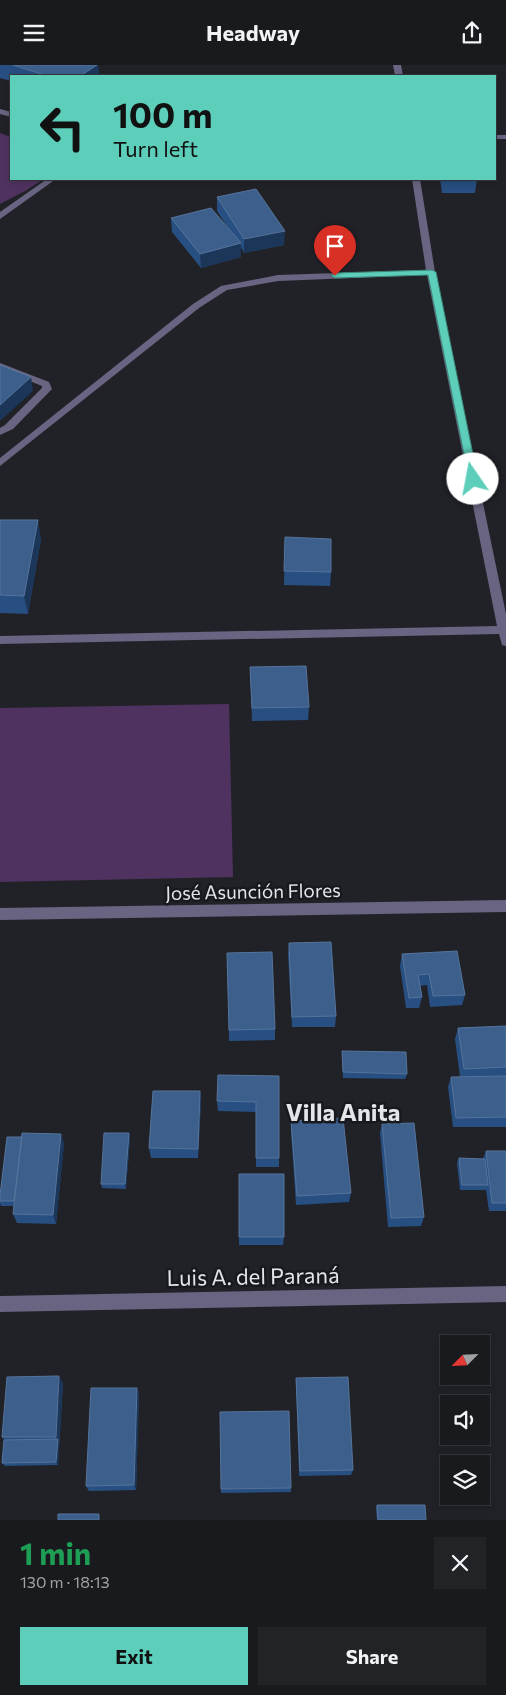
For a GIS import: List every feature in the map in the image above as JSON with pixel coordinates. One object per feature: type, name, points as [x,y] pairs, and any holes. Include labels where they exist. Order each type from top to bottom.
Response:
[{"type":"street","points":[[0,216],[51,180]]},
{"type":"street","points":[[0,640],[505,634],[432,272],[416,180]]},
{"type":"street","points":[[0,463],[196,306],[224,288],[278,278],[432,272]]},
{"type":"street","points":[[0,366],[46,384],[47,389],[8,427],[0,432]]},
{"type":"street","name":"José Asunción Flores","points":[[0,914],[506,906]]},
{"type":"street","name":"Luis A. del Paraná","points":[[0,1304],[506,1294]]},
{"type":"shaded area","points":[[0,133],[10,137],[10,180],[42,180],[0,204]]},
{"type":"shaded area","points":[[229,704],[233,877],[0,882],[0,708]]},
{"type":"building","points":[[13,65],[97,65],[82,75],[45,75]]},
{"type":"building","points":[[256,189],[285,231],[244,239],[217,197]]},
{"type":"building","points":[[211,208],[241,243],[200,254],[171,218]]},
{"type":"building","points":[[0,365],[31,377],[0,405]]},
{"type":"building","points":[[0,520],[38,520],[24,596],[0,595]]},
{"type":"building","points":[[285,537],[331,539],[331,572],[284,571]]},
{"type":"building","points":[[306,666],[309,707],[252,708],[250,667]]},
{"type":"building","points":[[331,942],[336,1016],[292,1017],[289,943]]},
{"type":"building","points":[[457,951],[465,995],[433,996],[429,974],[418,975],[422,997],[409,998],[402,954]]},
{"type":"building","points":[[272,952],[275,1029],[229,1030],[227,953]]},
{"type":"building","points":[[506,1026],[506,1067],[464,1069],[458,1028]]},
{"type":"building","points":[[342,1051],[406,1052],[407,1074],[343,1072]]},
{"type":"building","points":[[218,1075],[279,1076],[279,1158],[256,1158],[256,1102],[217,1101]]},
{"type":"building","points":[[506,1076],[506,1117],[456,1118],[451,1077]]},
{"type":"building","points":[[153,1091],[200,1091],[198,1149],[149,1148]]},
{"type":"building","points":[[343,1118],[351,1193],[297,1196],[291,1121]]},
{"type":"building","points":[[414,1123],[424,1217],[391,1218],[382,1124]]},
{"type":"building","points":[[22,1133],[61,1134],[53,1215],[13,1214]]},
{"type":"building","points":[[104,1133],[129,1133],[125,1184],[101,1184]]},
{"type":"building","points":[[7,1137],[22,1137],[14,1201],[0,1201],[0,1195]]},
{"type":"building","points":[[486,1151],[506,1151],[506,1203],[492,1203]]},
{"type":"building","points":[[459,1158],[485,1159],[488,1185],[462,1185]]},
{"type":"building","points":[[239,1174],[284,1174],[284,1237],[239,1237]]},
{"type":"building","points":[[59,1376],[56,1437],[2,1437],[7,1377]]},
{"type":"building","points":[[348,1377],[353,1470],[300,1471],[296,1378]]},
{"type":"building","points":[[91,1388],[137,1388],[134,1485],[86,1486]]},
{"type":"building","points":[[289,1411],[291,1488],[221,1489],[220,1412]]},
{"type":"building","points":[[58,1439],[56,1462],[2,1463],[4,1440]]},
{"type":"building","points":[[377,1505],[425,1505],[426,1520],[378,1520]]},
{"type":"building","points":[[58,1514],[99,1514],[99,1520],[58,1520]]},
{"type":"district","name":"Villa Anita","points":[[343,1111]]},
{"type":"route","points":[[335,276],[432,272],[473,479]]}]
